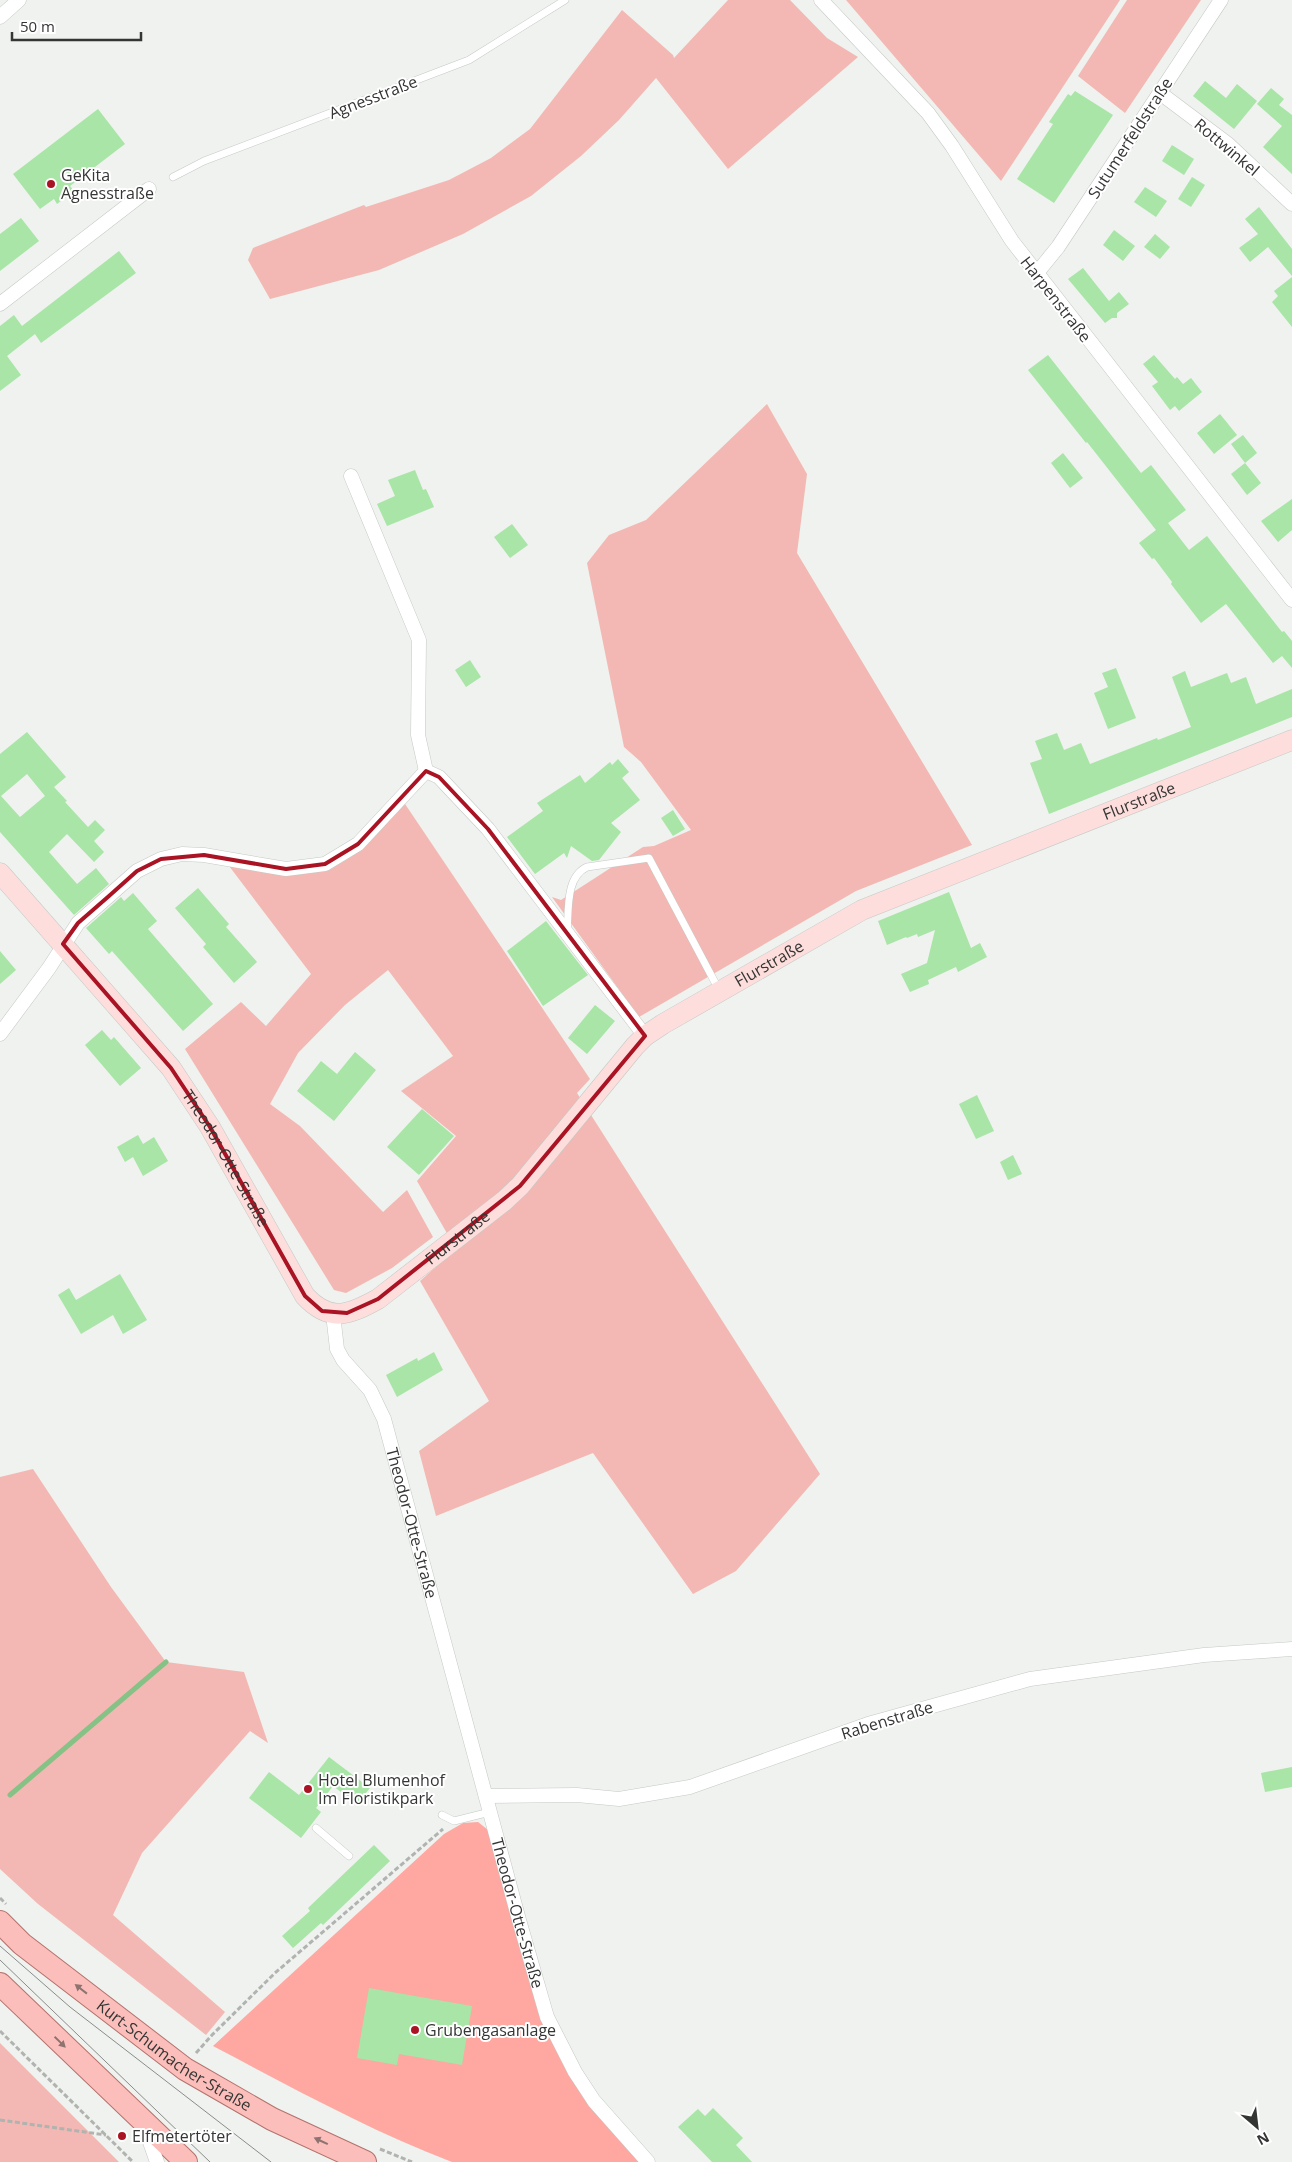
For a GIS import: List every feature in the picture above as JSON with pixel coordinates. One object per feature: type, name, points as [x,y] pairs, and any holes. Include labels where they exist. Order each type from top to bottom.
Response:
[{"type":"main road","name":"Kurt-Schumacher-Straße","points":[[3,1914],[22,1944],[185,2069],[272,2118],[371,2155]]},
{"type":"main road","points":[[0,1984],[186,2162]]},
{"type":"street","points":[[0,17],[19,0]]},
{"type":"street","name":"Harpenstraße","points":[[821,0],[928,112],[952,146],[1012,241],[1036,274],[1292,600]]},
{"type":"street","name":"Sutumerfeldstraße","points":[[1036,274],[1058,247],[1221,0]]},
{"type":"street","name":"Rottwinkel","points":[[1160,93],[1228,144],[1292,204]]},
{"type":"street","points":[[0,304],[149,189]]},
{"type":"street","points":[[351,476],[418,640],[418,735],[426,771]]},
{"type":"street","name":"Flurstraße","points":[[333,1314],[347,1313],[359,1309],[378,1299],[504,1201],[520,1186],[645,1036],[719,990],[862,910],[1292,740]]},
{"type":"street","points":[[426,771],[439,777],[488,829],[645,1036]]},
{"type":"street","points":[[0,1034],[49,968],[78,924],[138,871],[162,859],[182,854],[204,855],[286,869],[325,864],[358,844],[426,771]]},
{"type":"street","name":"Theodor-Otte-Straße","points":[[0,873],[171,1068],[210,1127],[305,1296],[314,1306],[333,1314],[337,1349],[343,1360],[370,1390],[384,1419],[542,2003],[555,2036],[574,2072],[594,2101],[648,2162]]},
{"type":"street","name":"Rabenstraße","points":[[486,1796],[577,1796],[619,1799],[690,1787],[868,1724],[1030,1679],[1204,1654],[1292,1648]]},
{"type":"street","points":[[140,2119],[157,2162]]},
{"type":"lane","name":"Agnesstraße","points":[[173,177],[204,160],[469,60],[565,0]]},
{"type":"lane","points":[[567,932],[572,883],[579,872],[587,867],[649,858],[719,990]]},
{"type":"lane","points":[[442,1815],[454,1821],[491,1812]]},
{"type":"lane","points":[[316,1828],[349,1856]]},
{"type":"path","points":[[196,2053],[276,1973],[433,1836],[454,1821]]},
{"type":"path","points":[[0,1898],[3,1914]]},
{"type":"path","points":[[0,2031],[133,2162]]},
{"type":"path","points":[[188,2048],[202,2057]]},
{"type":"path","points":[[0,2120],[108,2136]]},
{"type":"path","points":[[371,2155],[412,2162]]},
{"type":"highlighted area","points":[[426,771],[439,777],[488,829],[645,1036],[520,1186],[378,1299],[347,1313],[322,1311],[305,1296],[210,1127],[171,1068],[63,944],[78,923],[137,871],[161,859],[204,855],[286,869],[325,864],[358,844]]},
{"type":"shaded area","points":[[728,0],[790,0],[827,38],[858,57],[728,169],[656,78],[619,120],[581,156],[531,196],[463,234],[379,270],[270,299],[248,260],[253,248],[364,205],[366,207],[449,180],[491,158],[530,129],[622,10],[673,55],[674,58]]},
{"type":"shaded area","points":[[846,0],[1120,0],[1001,181]]},
{"type":"shaded area","points":[[1127,0],[1201,0],[1125,113],[1078,76]]},
{"type":"shaded area","points":[[767,404],[807,474],[797,553],[972,845],[856,891],[639,1017],[552,897],[561,900],[643,847],[654,846],[691,830],[641,762],[624,747],[587,563],[609,535],[646,520]]},
{"type":"shaded area","points":[[403,801],[590,1079],[577,1093],[820,1474],[736,1571],[693,1594],[593,1453],[436,1516],[419,1451],[489,1401],[420,1281],[456,1249],[417,1181],[456,1136],[401,1091],[453,1056],[388,970],[345,1005],[298,1053],[270,1104],[300,1126],[383,1212],[407,1190],[433,1237],[392,1268],[346,1293],[334,1290],[185,1049],[241,1002],[266,1026],[311,974],[226,862],[315,871]]},
{"type":"shaded area","points":[[33,1469],[111,1587],[166,1662],[244,1672],[268,1743],[250,1731],[142,1853],[113,1915],[225,2012],[206,2035],[38,1904],[0,1869],[0,1477]]},
{"type":"shaded area","points":[[478,1822],[488,1830],[538,2005],[642,2162],[452,2162],[360,2122],[213,2046],[444,1834],[463,1823]]},
{"type":"shaded area","points":[[0,2043],[119,2162],[0,2162]]},
{"type":"building","points":[[1205,81],[1226,98],[1237,84],[1257,101],[1234,129],[1193,96]]},
{"type":"building","points":[[1271,88],[1284,99],[1279,105],[1292,115],[1292,174],[1263,147],[1282,126],[1257,104]]},
{"type":"building","points":[[1075,91],[1113,115],[1054,203],[1017,179],[1053,124],[1049,122],[1068,94],[1071,96]]},
{"type":"building","points":[[98,109],[125,144],[70,186],[74,191],[57,204],[54,199],[40,209],[13,174]]},
{"type":"building","points":[[1172,145],[1194,159],[1184,175],[1162,161]]},
{"type":"building","points":[[1192,177],[1205,185],[1191,207],[1178,199]]},
{"type":"building","points":[[1145,187],[1167,201],[1156,217],[1134,202]]},
{"type":"building","points":[[1259,207],[1292,249],[1292,276],[1268,247],[1250,262],[1239,248],[1258,234],[1245,219]]},
{"type":"building","points":[[21,218],[39,241],[0,271],[0,234]]},
{"type":"building","points":[[1114,230],[1135,246],[1123,261],[1103,245]]},
{"type":"building","points":[[1155,234],[1170,247],[1160,259],[1144,247]]},
{"type":"building","points":[[119,251],[136,273],[41,343],[35,334],[7,356],[21,375],[0,391],[0,326],[14,315],[22,326]]},
{"type":"building","points":[[1083,268],[1109,301],[1119,292],[1129,304],[1117,313],[1117,318],[1112,318],[1105,323],[1068,279]]},
{"type":"building","points":[[1292,277],[1292,327],[1272,302],[1278,296],[1274,291]]},
{"type":"building","points":[[1048,355],[1141,473],[1151,465],[1186,510],[1168,523],[1189,550],[1207,536],[1282,632],[1284,631],[1292,641],[1292,668],[1282,656],[1273,663],[1226,604],[1201,623],[1154,558],[1152,559],[1139,543],[1156,530],[1028,370]]},
{"type":"building","points":[[1154,355],[1175,379],[1177,377],[1183,384],[1191,378],[1202,392],[1179,411],[1175,406],[1170,410],[1152,386],[1158,382],[1143,364]]},
{"type":"building","points":[[1220,414],[1237,435],[1214,454],[1197,433]]},
{"type":"building","points":[[1243,435],[1257,453],[1245,463],[1231,444]]},
{"type":"building","points":[[1063,453],[1083,478],[1070,488],[1051,463]]},
{"type":"building","points":[[1245,463],[1261,483],[1247,495],[1231,474]]},
{"type":"building","points":[[415,470],[423,490],[426,489],[434,507],[387,526],[377,504],[395,496],[388,480]]},
{"type":"building","points":[[1292,499],[1292,530],[1278,542],[1261,521]]},
{"type":"building","points":[[512,524],[528,545],[510,558],[494,537]]},
{"type":"building","points":[[470,660],[481,677],[466,687],[455,670]]},
{"type":"building","points":[[1116,668],[1136,718],[1108,729],[1094,693],[1108,687],[1102,673]]},
{"type":"building","points":[[1185,671],[1191,687],[1227,673],[1231,683],[1246,677],[1256,704],[1292,689],[1292,717],[1049,814],[1030,763],[1042,759],[1035,741],[1057,733],[1064,750],[1081,743],[1090,764],[1191,727],[1172,677]]},
{"type":"building","points":[[27,732],[66,777],[54,787],[67,801],[65,802],[88,827],[95,820],[105,830],[94,841],[104,852],[94,862],[67,834],[49,852],[77,884],[96,868],[109,884],[74,915],[0,832],[0,754]],"holes":[[[27,774],[45,796],[20,817],[1,796]]]},
{"type":"building","points":[[618,759],[629,772],[622,778],[640,800],[611,823],[621,832],[599,860],[592,861],[571,846],[567,858],[564,853],[535,874],[507,837],[543,811],[537,803],[580,775],[585,783],[610,762],[612,765]]},
{"type":"building","points":[[673,810],[685,829],[673,836],[661,818]]},
{"type":"building","points":[[198,888],[229,924],[226,927],[257,962],[234,983],[203,947],[206,944],[175,908]]},
{"type":"building","points":[[949,892],[971,948],[980,943],[987,957],[958,972],[956,967],[928,980],[929,984],[910,992],[901,974],[927,963],[935,930],[918,937],[917,934],[906,937],[887,945],[878,921]]},
{"type":"building","points":[[133,893],[157,921],[148,929],[213,1004],[183,1031],[112,951],[109,954],[86,928],[121,897],[124,901]]},
{"type":"building","points":[[546,921],[588,975],[543,1006],[507,951]]},
{"type":"building","points":[[0,951],[16,970],[0,984]]},
{"type":"building","points":[[595,1005],[615,1021],[587,1054],[568,1038]]},
{"type":"building","points":[[102,1030],[111,1040],[114,1037],[141,1068],[120,1086],[85,1045]]},
{"type":"building","points":[[355,1052],[376,1070],[334,1121],[297,1091],[321,1061],[337,1074]]},
{"type":"building","points":[[977,1095],[994,1131],[976,1139],[959,1104]]},
{"type":"building","points":[[422,1109],[454,1136],[419,1175],[387,1147]]},
{"type":"building","points":[[138,1135],[143,1144],[154,1137],[168,1161],[143,1176],[133,1157],[125,1162],[117,1147]]},
{"type":"building","points":[[1013,1155],[1022,1174],[1008,1180],[1000,1162]]},
{"type":"building","points":[[120,1274],[147,1320],[123,1334],[113,1315],[81,1334],[58,1295],[69,1288],[76,1300]]},
{"type":"building","points":[[434,1352],[443,1370],[397,1397],[386,1375],[417,1358],[418,1361]]},
{"type":"building","points":[[329,1757],[370,1788],[357,1804],[333,1786],[316,1808],[321,1812],[301,1838],[249,1798],[269,1772],[299,1795]]},
{"type":"building","points":[[1292,1767],[1292,1787],[1265,1792],[1261,1773]]},
{"type":"building","points":[[374,1845],[390,1861],[323,1925],[321,1923],[293,1948],[282,1936],[310,1911],[308,1908]]},
{"type":"building","name":"Grubengasanlage","points":[[369,1988],[472,2006],[462,2065],[399,2054],[397,2065],[357,2058]]},
{"type":"building","points":[[713,2108],[743,2138],[736,2145],[752,2162],[712,2162],[678,2127],[698,2109],[705,2116]]},
{"type":"waterway","points":[[10,1795],[166,1662]]},
{"type":"tram line","points":[[0,1946],[70,2007],[271,2162]]},
{"type":"tram line","points":[[0,1960],[210,2162]]},
{"type":"place","name":"GeKita Agnesstraße","points":[[51,184]]},
{"type":"place","name":"Hotel Blumenhof Im Floristikpark","points":[[308,1789]]},
{"type":"place","name":"Grubengasanlage","points":[[415,2030]]},
{"type":"place","name":"Elfmetertöter","points":[[122,2136]]}]
